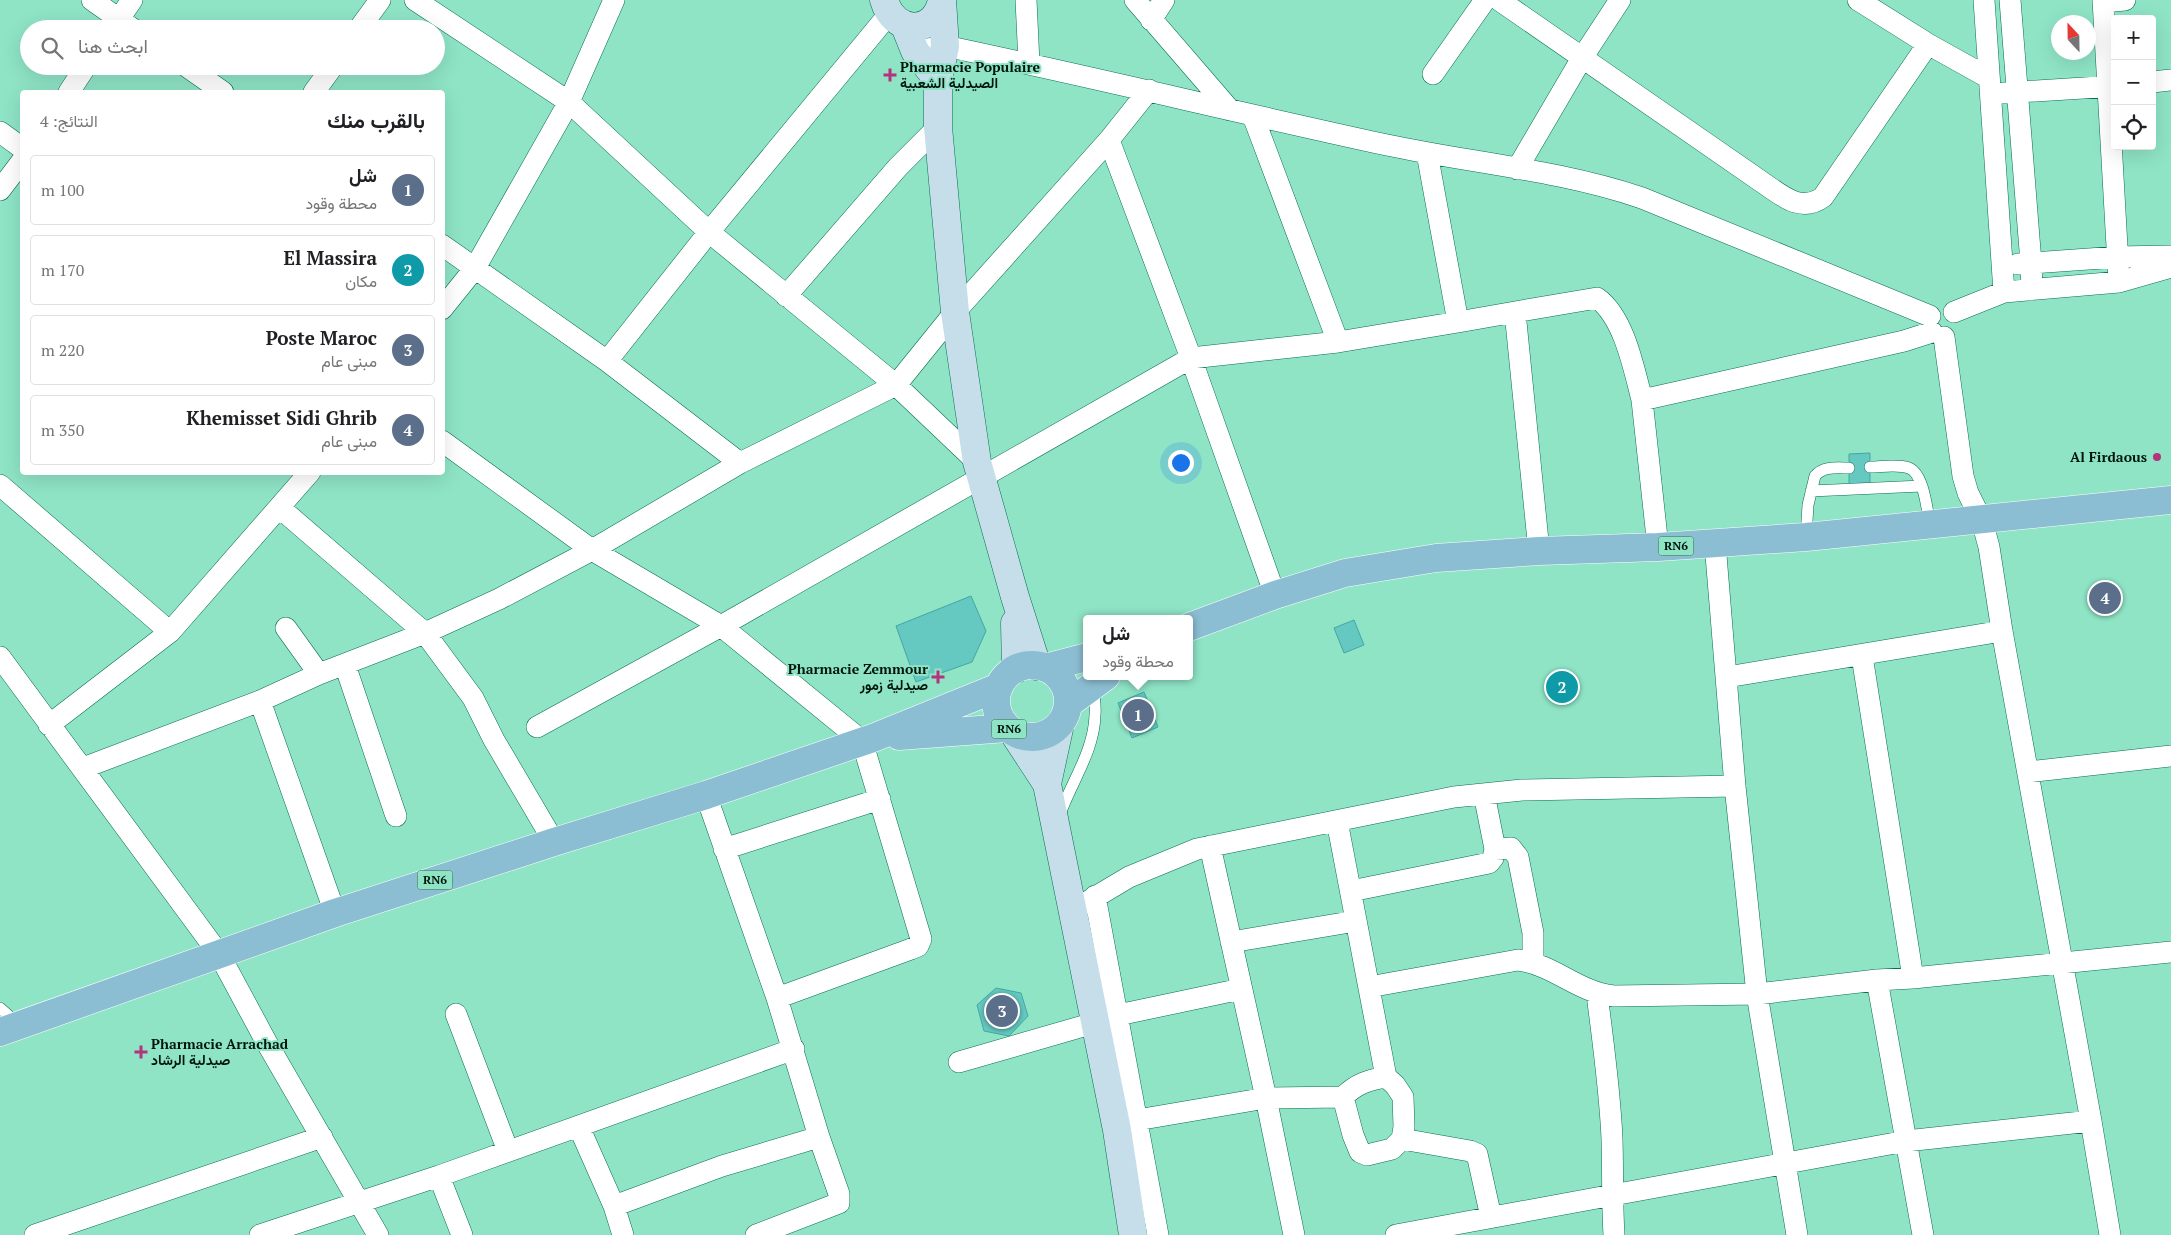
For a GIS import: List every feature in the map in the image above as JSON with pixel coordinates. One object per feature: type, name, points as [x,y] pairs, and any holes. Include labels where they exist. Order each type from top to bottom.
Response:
[{"type":"main road","points":[[887,10],[916,27],[926,24],[934,17],[940,8],[942,0]]},
{"type":"main road","points":[[942,0],[945,46],[938,80],[938,128],[955,312],[980,469],[1015,597],[1024,672],[1055,674],[1062,682],[1067,693],[1064,714],[1047,784],[1072,911],[1106,1019],[1127,1125],[1133,1235]]},
{"type":"main road","points":[[887,10],[938,80]]},
{"type":"main road","name":"RN6","points":[[1193,626],[1275,595],[1345,573],[1436,558],[1539,551],[1658,547],[1806,537],[2171,500]]},
{"type":"main road","name":"RN6","points":[[7,1021],[219,954],[335,913],[554,842],[706,795],[868,739],[1024,672],[1083,658]]},
{"type":"main road","name":"RN6","points":[[1010,730],[1000,719],[996,708],[996,697],[1024,672]]},
{"type":"main road","name":"RN6","points":[[868,739],[1010,730],[1033,738],[1043,736],[1099,681]]},
{"type":"main road","points":[[1010,730],[1047,784]]},
{"type":"street","points":[[92,0],[115,20]]},
{"type":"street","points":[[123,20],[132,0]]},
{"type":"street","points":[[366,20],[380,0]]},
{"type":"street","points":[[415,0],[569,102],[709,232],[896,385],[980,469]]},
{"type":"street","points":[[445,305],[475,268],[569,102],[614,0]]},
{"type":"street","points":[[1026,0],[1029,63]]},
{"type":"street","points":[[1135,0],[1230,110]]},
{"type":"street","points":[[1151,20],[1164,0]]},
{"type":"street","points":[[1433,74],[1485,0]]},
{"type":"street","points":[[1499,0],[1759,180],[1801,205],[1809,204],[1823,197],[1928,44]]},
{"type":"street","points":[[1517,169],[1582,58],[1620,0]]},
{"type":"street","points":[[1858,0],[1990,86],[2016,92],[2111,86]]},
{"type":"street","points":[[1984,0],[2004,292]]},
{"type":"street","points":[[2010,0],[2032,290]]},
{"type":"street","points":[[2111,77],[2103,1],[2125,0]]},
{"type":"street","points":[[607,361],[887,10]]},
{"type":"street","points":[[916,51],[945,46],[1029,63],[1253,116],[1427,153],[1577,179],[1642,198],[1935,328],[1956,330],[1957,318],[1954,312],[2004,292],[2119,282],[2171,267]]},
{"type":"street","points":[[70,90],[80,75]]},
{"type":"street","points":[[199,75],[220,90]]},
{"type":"street","points":[[315,90],[326,75]]},
{"type":"street","points":[[2156,82],[2171,80]]},
{"type":"street","points":[[83,768],[425,634],[592,550],[740,463],[896,385],[955,312],[1109,140],[1149,90]]},
{"type":"street","points":[[2113,105],[2119,282]]},
{"type":"street","points":[[1253,116],[1338,342]]},
{"type":"street","points":[[786,296],[898,166],[938,128]]},
{"type":"street","points":[[0,132],[20,147]]},
{"type":"street","points":[[1109,140],[1191,358],[1275,595]]},
{"type":"street","points":[[1427,153],[1458,322]]},
{"type":"street","points":[[0,190],[20,164]]},
{"type":"street","points":[[445,247],[607,361],[740,463]]},
{"type":"street","points":[[2003,265],[2118,257],[2171,256]]},
{"type":"street","points":[[537,727],[721,626],[980,469],[1191,358],[1338,342],[1597,298],[1606,304],[1613,314],[1631,358],[1642,400],[1658,547]]},
{"type":"street","points":[[1514,312],[1539,551]]},
{"type":"street","points":[[1642,400],[1904,340],[1935,328]]},
{"type":"street","points":[[1935,328],[1963,476],[1968,493],[1982,520],[1990,547],[2002,631],[2110,1235]]},
{"type":"street","points":[[445,443],[592,550],[721,626],[868,739],[880,799],[921,939],[918,946],[911,949],[777,998]]},
{"type":"street","points":[[49,725],[170,632],[308,475]]},
{"type":"street","points":[[0,485],[170,632]]},
{"type":"street","points":[[280,508],[425,634],[473,698],[494,740],[554,842]]},
{"type":"street","points":[[1715,543],[1735,786],[1757,994],[1797,1235]]},
{"type":"street","points":[[286,628],[319,674]]},
{"type":"street","points":[[1727,677],[1862,656],[2002,631]]},
{"type":"street","points":[[1862,656],[1912,978]]},
{"type":"street","points":[[0,657],[219,954],[268,1046],[378,1235]]},
{"type":"street","points":[[344,665],[396,816]]},
{"type":"street","points":[[260,700],[335,913]]},
{"type":"street","points":[[2028,772],[2171,756]]},
{"type":"street","points":[[1072,911],[1129,877],[1197,849],[1454,797],[1522,790],[1735,786]]},
{"type":"street","points":[[1351,891],[1489,864],[1495,850],[1484,794]]},
{"type":"street","points":[[706,795],[777,998],[820,1137],[840,1194],[839,1203],[756,1235]]},
{"type":"street","points":[[724,849],[880,799]]},
{"type":"street","points":[[1338,821],[1386,1077],[1395,1085],[1403,1098],[1404,1127],[1402,1139],[1392,1149],[1367,1155],[1360,1152],[1353,1135],[1343,1097]]},
{"type":"street","points":[[1210,846],[1266,1098],[1294,1235]]},
{"type":"street","points":[[1495,850],[1510,848],[1518,857],[1533,933],[1533,962]]},
{"type":"street","points":[[1095,896],[1106,1019]]},
{"type":"street","points":[[1231,942],[1356,921]]},
{"type":"street","points":[[1369,986],[1518,960],[1533,962],[1597,994],[1614,996],[1757,994],[1877,980],[2171,952]]},
{"type":"street","points":[[1877,980],[1923,1235]]},
{"type":"street","points":[[959,1062],[1106,1019],[1241,988]]},
{"type":"street","points":[[1597,994],[1609,1092],[1612,1140],[1611,1197],[1614,1235]]},
{"type":"street","points":[[456,1014],[508,1151]]},
{"type":"street","points":[[260,1235],[439,1176],[794,1049]]},
{"type":"street","points":[[1158,1235],[1127,1125],[1266,1098],[1343,1097],[1351,1088],[1365,1081],[1386,1077]]},
{"type":"street","points":[[1396,1235],[1611,1197],[1906,1141],[2091,1121]]},
{"type":"street","points":[[579,1127],[614,1206],[622,1235]]},
{"type":"street","points":[[36,1235],[322,1137]]},
{"type":"street","points":[[614,1206],[722,1166],[820,1137]]},
{"type":"street","points":[[1402,1139],[1470,1150],[1477,1154],[1491,1217]]},
{"type":"street","points":[[439,1176],[462,1235]]},
{"type":"lane","points":[[1870,467],[1909,468],[1918,474],[1930,525]]},
{"type":"lane","points":[[1806,537],[1807,512],[1815,476],[1822,470],[1849,468]]},
{"type":"lane","points":[[1811,491],[1922,486]]},
{"type":"lane","points":[[1055,828],[1067,795],[1082,766],[1092,739],[1099,681]]},
{"type":"building","points":[[1870,453],[1870,484],[1849,484],[1849,454]]},
{"type":"building","points":[[971,596],[986,631],[972,662],[916,682],[896,626]]},
{"type":"building","points":[[1354,620],[1364,645],[1344,653],[1334,628]]},
{"type":"building","points":[[1144,692],[1158,727],[1132,738],[1118,703]]},
{"type":"building","points":[[996,988],[1021,993],[1028,1016],[1009,1036],[984,1031],[977,1005]]},
{"type":"place","name":"Pharmacie Populaire الصيدلية الشعبية","points":[[890,75]]},
{"type":"place","name":"Al Firdaous","points":[[2157,457]]},
{"type":"place","name":"Khemisset Sidi Ghrib","points":[[2105,598]]},
{"type":"place","name":"Pharmacie Zemmour صيدلية زمور","points":[[938,677]]},
{"type":"place","name":"El Massira","points":[[1562,687]]},
{"type":"place","name":"شل","points":[[1138,715]]},
{"type":"place","name":"Poste Maroc","points":[[1002,1011]]},
{"type":"place","name":"Pharmacie Arrachad صيدلية الرشاد","points":[[141,1052]]}]
